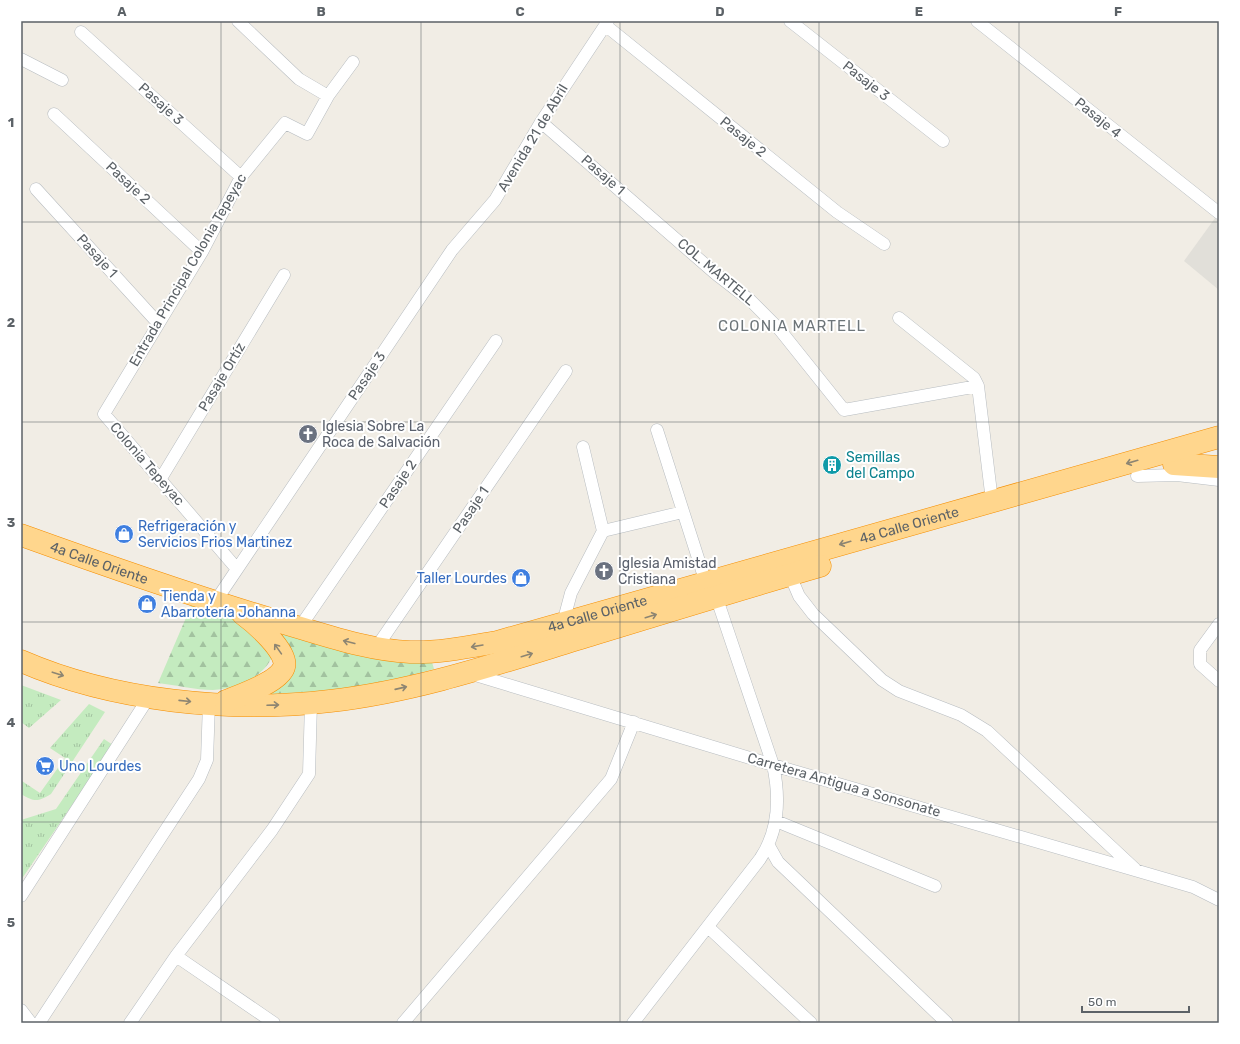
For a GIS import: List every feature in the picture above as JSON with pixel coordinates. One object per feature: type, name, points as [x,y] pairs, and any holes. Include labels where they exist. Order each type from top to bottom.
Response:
[{"type":"highway","points":[[1172,458],[1219,422]]},
{"type":"highway","name":"4a Calle Oriente","points":[[21,535],[236,609],[347,642],[376,648],[410,652],[462,649],[497,642],[563,623],[711,589],[790,575],[1137,476],[1172,458],[1219,437]]},
{"type":"highway","name":"4a Calle Oriente","points":[[21,661],[92,685],[149,697],[214,703],[270,705],[331,701],[390,690],[469,672],[711,589],[992,501],[1172,458],[1219,452]]},
{"type":"highway","points":[[1172,458],[1219,467]]},
{"type":"highway","points":[[214,703],[272,680],[284,667],[285,662],[282,656],[263,631],[236,609]]},
{"type":"street","points":[[238,21],[299,79],[328,96]]},
{"type":"street","name":"Pasaje 3","points":[[790,21],[943,141]]},
{"type":"street","name":"Pasaje 4","points":[[977,21],[1219,214]]},
{"type":"street","name":"Avenida 21 de Abril","points":[[452,250],[495,200],[541,122],[606,23]]},
{"type":"street","name":"Pasaje 2","points":[[606,23],[837,212],[884,244]]},
{"type":"street","name":"Pasaje 3","points":[[81,32],[241,177]]},
{"type":"street","points":[[21,59],[62,80]]},
{"type":"street","name":"Entrada Principal Colonia Tepeyac","points":[[104,414],[202,252],[241,177],[285,123],[307,134],[328,96],[353,62]]},
{"type":"street","name":"Pasaje 2","points":[[54,114],[202,252]]},
{"type":"street","name":"Pasaje 1","points":[[541,122],[664,228]]},
{"type":"street","name":"Pasaje 1","points":[[36,189],[158,323]]},
{"type":"street","name":"COL. MARTELL","points":[[664,228],[716,274],[751,301],[780,330],[844,410],[978,386]]},
{"type":"street","name":"Pasaje 3","points":[[215,602],[452,250]]},
{"type":"street","name":"Pasaje Ortíz","points":[[160,480],[284,275]]},
{"type":"street","points":[[899,318],[974,378],[978,386],[992,501]]},
{"type":"street","name":"Pasaje 2","points":[[300,628],[496,341]]},
{"type":"street","name":"Pasaje 1","points":[[376,648],[566,371]]},
{"type":"street","name":"Colonia Tepeyac","points":[[104,414],[237,569]]},
{"type":"street","points":[[633,1023],[769,846],[776,821],[778,785],[773,765],[683,512],[657,430]]},
{"type":"street","points":[[563,623],[571,593],[603,531],[583,447]]},
{"type":"street","points":[[1137,476],[1177,475],[1219,480]]},
{"type":"street","points":[[603,531],[683,512]]},
{"type":"street","points":[[790,575],[799,596],[813,614],[882,680],[899,691],[961,715],[987,731],[1137,871]]},
{"type":"street","points":[[1219,624],[1200,650],[1200,664],[1219,681]]},
{"type":"street","name":"Carretera Antigua a Sonsonate","points":[[469,672],[773,765],[1193,887],[1219,900]]},
{"type":"street","points":[[21,896],[149,697]]},
{"type":"street","points":[[39,1023],[200,779],[207,760],[214,703]]},
{"type":"street","points":[[130,1023],[176,956],[272,830],[309,774],[311,703]]},
{"type":"street","points":[[403,1023],[611,779],[634,722]]},
{"type":"street","points":[[776,821],[935,886]]},
{"type":"street","points":[[769,846],[778,862],[947,1023]]},
{"type":"street","points":[[708,926],[811,1023]]},
{"type":"street","points":[[176,956],[274,1023]]},
{"type":"street","points":[[21,1010],[31,1023]]},
{"type":"shaded area","points":[[1218,214],[1219,215],[1219,290],[1184,261]]},
{"type":"green space","points":[[194,599],[233,611],[272,656],[263,670],[248,680],[222,689],[199,689],[158,683]]},
{"type":"green space","points":[[271,625],[432,662],[434,669],[386,682],[341,690],[272,694],[261,689],[277,682]]},
{"type":"green space","points":[[21,685],[61,700],[29,728],[21,722]]},
{"type":"green space","name":"Uno Lourdes","points":[[89,704],[105,712],[51,794],[39,800],[33,800],[21,794],[22,781],[40,793],[65,758],[50,748]]},
{"type":"green space","points":[[104,739],[113,745],[21,880],[21,820],[56,809]]},
{"type":"place","name":"Iglesia Sobre La Roca de Salvación","points":[[308,434]]},
{"type":"place","name":"Semillas del Campo","points":[[832,465]]},
{"type":"place","name":"Refrigeración y Servicios Frios Martinez","points":[[124,534]]},
{"type":"place","name":"Iglesia Amistad Cristiana","points":[[604,571]]},
{"type":"place","name":"Taller Lourdes","points":[[521,578]]},
{"type":"place","name":"Tienda y Abarrotería Johanna","points":[[147,604]]},
{"type":"place","name":"Uno Lourdes","points":[[45,766]]},
{"type":"district","name":"COLONIA MARTELL","points":[[792,326]]}]
